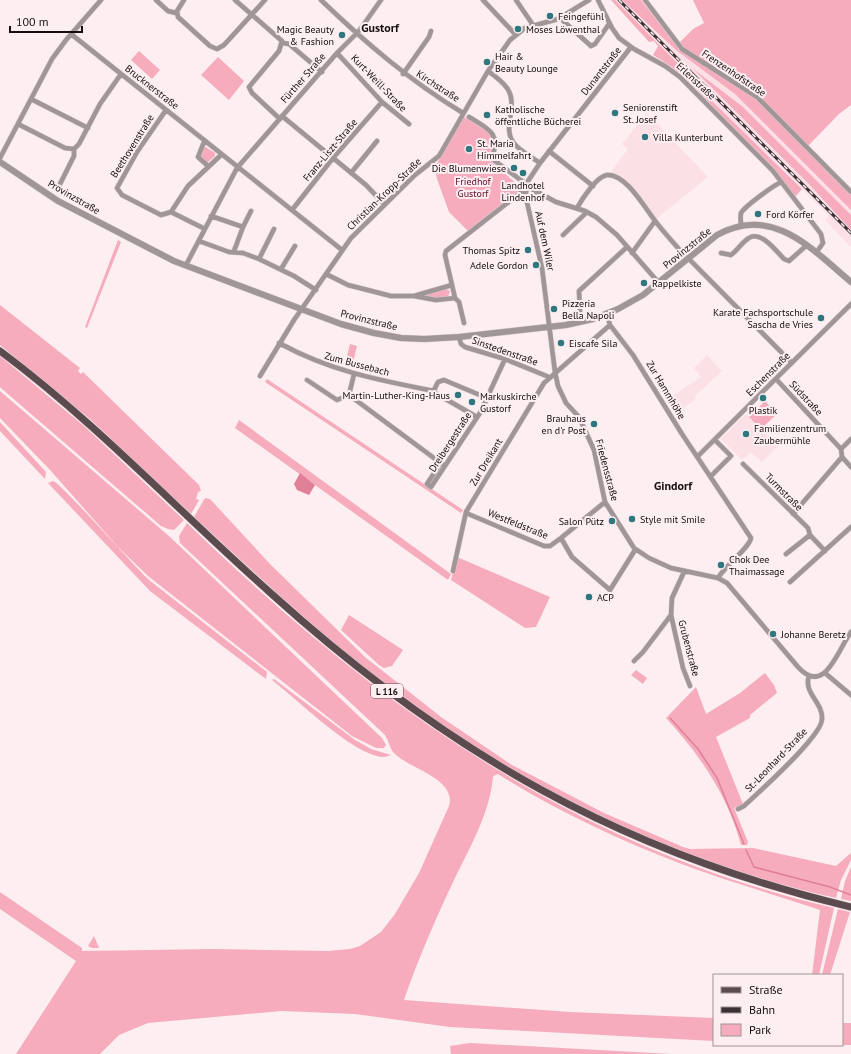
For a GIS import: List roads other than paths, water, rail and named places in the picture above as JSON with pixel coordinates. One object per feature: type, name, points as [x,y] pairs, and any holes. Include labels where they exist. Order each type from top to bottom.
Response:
[{"type":"main road","name":"L 116","points":[[0,351],[75,412],[309,628],[368,677],[467,747],[564,803],[657,846],[748,879],[851,907]]},
{"type":"street","points":[[0,158],[52,59],[71,34],[102,0]]},
{"type":"street","points":[[156,0],[168,11],[176,13],[179,19],[207,44],[217,49],[224,45],[265,0]]},
{"type":"street","points":[[176,13],[184,0]]},
{"type":"street","points":[[235,0],[280,38],[283,43],[289,44],[322,72]]},
{"type":"street","name":"Kirchstraße","points":[[321,0],[403,74],[431,94],[463,113]]},
{"type":"street","name":"Fürther Straße","points":[[186,265],[237,168],[369,18],[381,0]]},
{"type":"street","points":[[483,0],[515,34]]},
{"type":"street","points":[[516,0],[533,25]]},
{"type":"street","name":"Christian-Kropp-Straße","points":[[260,376],[279,343],[353,236],[420,170],[439,156],[488,71],[500,52],[515,34],[533,25],[560,18],[589,0]]},
{"type":"street","name":"Erlenstraße","points":[[598,0],[609,24],[617,36],[631,47],[661,63],[680,77],[764,161],[822,235],[823,244],[816,253]]},
{"type":"street","name":"Frenzenhofstraße","points":[[645,0],[682,49],[757,97],[851,192]]},
{"type":"street","points":[[560,18],[591,46],[595,44],[609,24]]},
{"type":"street","name":"Kirchstraße","points":[[403,74],[429,37],[431,31]]},
{"type":"street","name":"Brucknerstraße","points":[[71,34],[221,155]]},
{"type":"street","points":[[283,43],[279,51],[249,87],[252,93],[281,118],[366,184],[384,204]]},
{"type":"street","name":"Dunantstraße","points":[[540,163],[631,47]]},
{"type":"street","name":"Kurt-Weill-Straße","points":[[337,53],[382,102],[409,124]]},
{"type":"street","points":[[464,323],[459,302],[455,298],[445,255],[446,251],[525,187],[540,163],[517,147],[512,141],[509,132],[512,105],[511,96],[506,86],[488,71]]},
{"type":"street","points":[[58,188],[74,156],[74,149],[79,144],[102,102],[121,74]]},
{"type":"street","points":[[31,98],[88,128]]},
{"type":"street","name":"Franz-Liszt-Straße","points":[[292,210],[333,158],[382,102]]},
{"type":"street","name":"Beethovenstraße","points":[[166,110],[137,152],[117,188],[122,195],[161,215],[171,212],[205,229]]},
{"type":"street","points":[[469,117],[488,129],[495,137],[496,148],[491,158],[525,187],[532,188],[556,202],[587,212],[611,229],[659,283]]},
{"type":"street","points":[[18,124],[65,148],[74,149]]},
{"type":"street","points":[[350,173],[377,141]]},
{"type":"street","points":[[204,142],[198,157],[208,166]]},
{"type":"street","points":[[549,151],[593,186]]},
{"type":"street","points":[[171,212],[184,191],[221,155],[342,250]]},
{"type":"street","name":"Provinzstraße","points":[[0,162],[73,209],[170,260],[302,310],[357,329],[389,336],[418,339],[460,337],[577,323],[607,314],[634,301],[659,283],[686,257],[717,236],[741,226],[756,225],[777,228],[790,233],[807,245],[851,282]]},
{"type":"street","points":[[577,208],[593,186],[604,175],[618,177],[631,189],[655,221],[686,257],[792,363]]},
{"type":"street","points":[[741,226],[741,216],[743,211],[768,190],[781,182]]},
{"type":"street","name":"Auf dem Wiler","points":[[525,187],[526,200],[538,248],[555,372]]},
{"type":"street","points":[[526,200],[539,192]]},
{"type":"street","points":[[234,251],[250,211]]},
{"type":"street","points":[[563,235],[587,212]]},
{"type":"street","points":[[212,216],[243,227]]},
{"type":"street","points":[[632,252],[655,221]]},
{"type":"street","points":[[259,258],[274,229]]},
{"type":"street","points":[[721,253],[731,255],[749,238],[757,236],[763,239],[785,260],[789,261],[807,245]]},
{"type":"street","points":[[199,240],[229,252],[234,251],[259,258],[316,290]]},
{"type":"street","points":[[281,269],[295,246]]},
{"type":"street","points":[[580,312],[579,291],[627,247]]},
{"type":"street","points":[[326,274],[348,285],[377,293],[400,297],[414,296],[452,285]]},
{"type":"street","points":[[414,296],[436,300],[455,298]]},
{"type":"street","name":"Eschenstraße","points":[[697,457],[851,304]]},
{"type":"street","name":"Zur Hammhöhe","points":[[607,314],[610,325],[634,355],[697,457],[751,540],[718,578]]},
{"type":"street","points":[[555,372],[610,325]]},
{"type":"street","name":"Sinstedenstraße","points":[[460,337],[461,343],[465,347],[505,359],[549,377]]},
{"type":"street","name":"Zum Bussebach","points":[[279,343],[313,361],[354,374],[434,391]]},
{"type":"street","name":"Dreibergestraße","points":[[349,395],[443,465],[477,418],[505,359]]},
{"type":"street","name":"Zur Dreikant","points":[[454,571],[466,513],[549,377],[555,372]]},
{"type":"street","name":"Friedensstraße","points":[[555,372],[558,386],[566,403],[579,417],[592,443],[599,466],[605,502],[635,550],[659,563],[684,572],[718,578],[732,587],[798,667],[809,676]]},
{"type":"street","points":[[307,380],[337,400],[349,395],[354,374]]},
{"type":"street","name":"Südstraße","points":[[776,379],[841,449]]},
{"type":"street","points":[[477,418],[434,391],[438,382],[443,380],[487,398]]},
{"type":"street","points":[[851,439],[841,449],[842,457],[851,467]]},
{"type":"street","points":[[710,476],[731,456],[714,440]]},
{"type":"street","points":[[793,514],[842,457]]},
{"type":"street","name":"Turmstraße","points":[[743,464],[809,529],[810,535],[825,551]]},
{"type":"street","name":"Westfeldstraße","points":[[466,513],[544,546],[550,546],[605,502]]},
{"type":"street","points":[[790,582],[851,527]]},
{"type":"street","points":[[786,554],[810,535]]},
{"type":"street","points":[[561,538],[572,557],[610,590],[635,550]]},
{"type":"street","points":[[634,661],[671,615],[672,598],[684,572]]},
{"type":"street","name":"Grubenstraße","points":[[671,615],[683,668],[690,686]]},
{"type":"street","points":[[809,676],[818,676],[825,673],[851,632]]},
{"type":"street","points":[[825,673],[851,694]]},
{"type":"street","name":"St.-Leonhard-Straße","points":[[738,809],[744,806],[804,747],[821,726],[822,712],[808,689],[807,682],[809,676]]},
{"type":"waterway","points":[[670,718],[698,749],[717,778],[744,844]]},
{"type":"waterway","points":[[746,850],[754,867],[830,887],[851,895]]},
{"type":"railway","points":[[619,0],[851,233]]},
{"type":"place","name":"Feingefühl","points":[[550,16]]},
{"type":"place","name":"Moses Löwenthal","points":[[518,29]]},
{"type":"place","name":"Magic Beauty & Fashion","points":[[342,35]]},
{"type":"place","name":"Hair & Beauty Lounge","points":[[487,62]]},
{"type":"place","name":"Seniorenstift St. Josef","points":[[615,113]]},
{"type":"place","name":"Katholische öffentliche Bücherei","points":[[487,115]]},
{"type":"place","name":"Villa Kunterbunt","points":[[645,137]]},
{"type":"place","name":"St. Maria Himmelfahrt","points":[[469,149]]},
{"type":"place","name":"Die Blumenwiese","points":[[514,168]]},
{"type":"place","name":"Landhotel Lindenhof","points":[[523,173]]},
{"type":"place","name":"Ford Körfer","points":[[758,214]]},
{"type":"place","name":"Thomas Spitz","points":[[528,250]]},
{"type":"place","name":"Adele Gordon","points":[[536,265]]},
{"type":"place","name":"Rappelkiste","points":[[644,283]]},
{"type":"place","name":"Pizzeria Bella Napoli","points":[[554,309]]},
{"type":"place","name":"Karate Fachsportschule Sascha de Vries","points":[[821,318]]},
{"type":"place","name":"Eiscafe Sila","points":[[561,343]]},
{"type":"place","name":"Martin-Luther-King-Haus","points":[[458,395]]},
{"type":"place","name":"Plastik","points":[[763,398]]},
{"type":"place","name":"Markuskirche Gustorf","points":[[472,402]]},
{"type":"place","name":"Brauhaus en d'r Post","points":[[594,424]]},
{"type":"place","name":"Familienzentrum Zaubermühle","points":[[746,434]]},
{"type":"place","name":"Style mit Smile","points":[[632,519]]},
{"type":"place","name":"Salon Pütz","points":[[612,521]]},
{"type":"place","name":"Chok Dee Thaimassage","points":[[721,565]]},
{"type":"place","name":"ACP","points":[[589,597]]},
{"type":"place","name":"Johanne Beretz","points":[[773,634]]},
{"type":"district","name":"Gustorf","points":[[380,27]]},
{"type":"district","name":"Gindorf","points":[[673,485]]},
{"type":"park label","name":"Friedhof Gustorf","points":[[473,186]]}]
